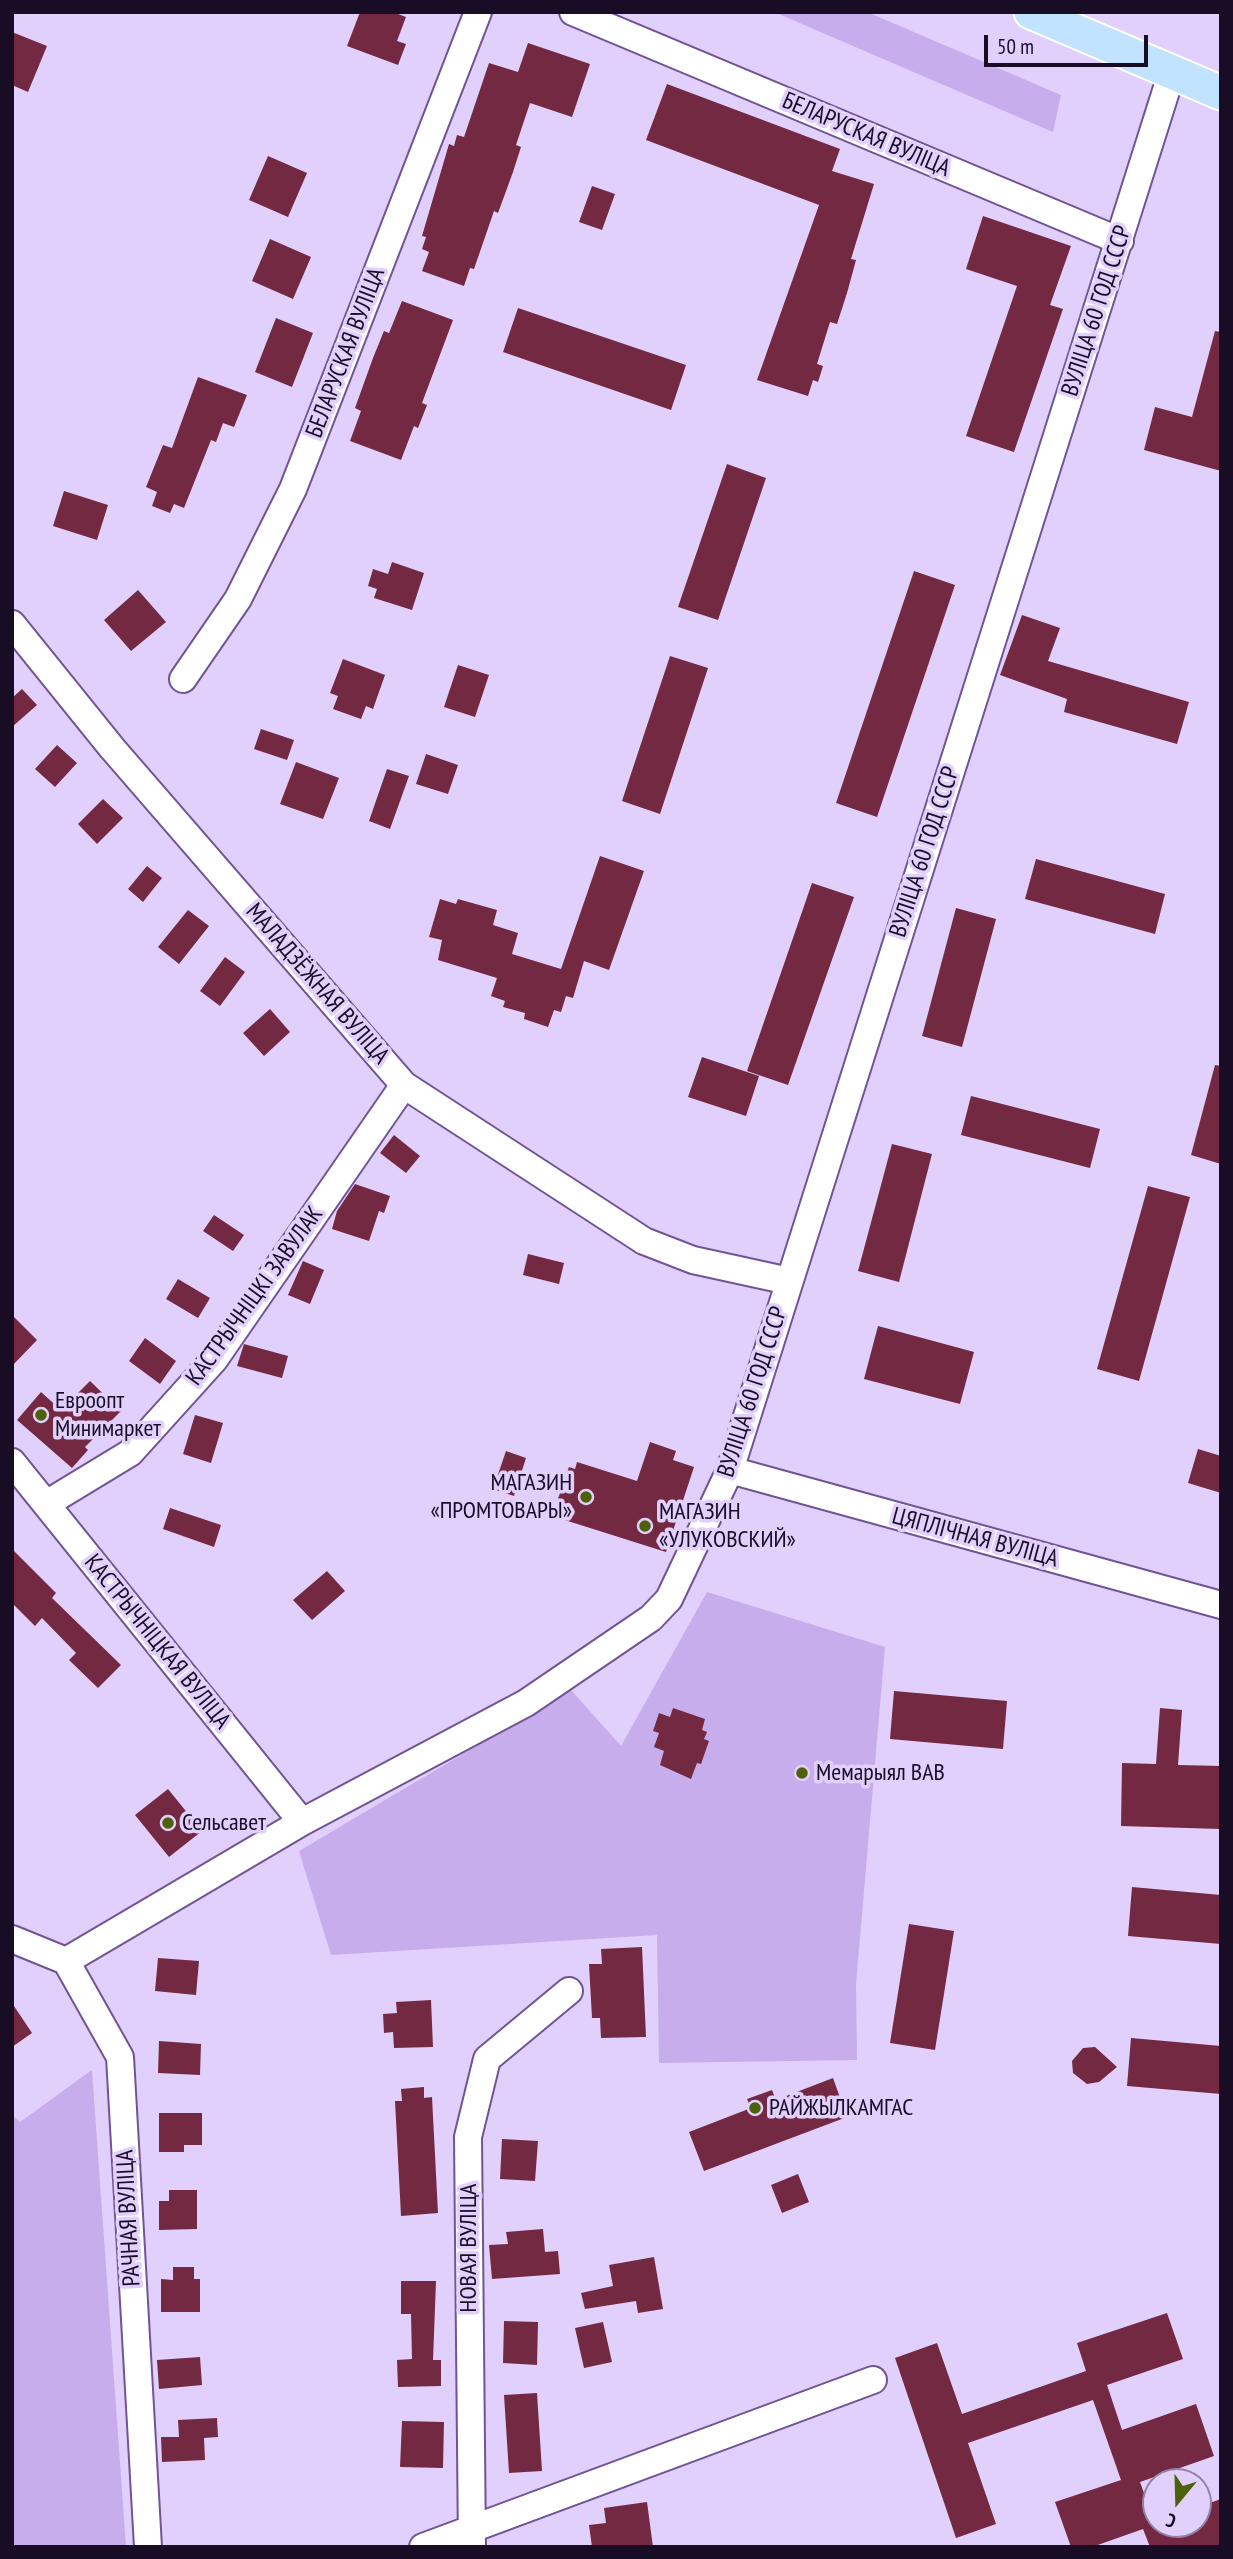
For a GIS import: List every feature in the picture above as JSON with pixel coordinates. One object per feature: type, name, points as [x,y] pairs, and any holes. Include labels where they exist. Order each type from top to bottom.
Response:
[{"type":"main road","points":[[1031,12],[1221,93]]},
{"type":"street","name":"БЕЛАРУСКАЯ ВУЛІЦА","points":[[183,679],[238,599],[293,489],[478,12]]},
{"type":"street","name":"БЕЛАРУСКАЯ ВУЛІЦА","points":[[573,12],[1120,240]]},
{"type":"street","name":"ВУЛІЦА 60 ГОД СССР","points":[[65,1961],[302,1822],[526,1703],[651,1618],[669,1599],[730,1470],[1172,72]]},
{"type":"street","name":"МАЛАДЗЁЖНАЯ ВУЛІЦА","points":[[12,624],[112,748],[404,1085],[644,1241],[693,1260],[789,1281]]},
{"type":"street","name":"КАСТРЫЧНІЦКІ ЗАВУЛАК","points":[[46,1504],[130,1454],[214,1360],[404,1085]]},
{"type":"street","name":"КАСТРЫЧНІЦКАЯ ВУЛІЦА","points":[[12,1462],[302,1822]]},
{"type":"street","name":"ЦЯПЛІЧНАЯ ВУЛІЦА","points":[[730,1470],[1221,1605]]},
{"type":"street","points":[[12,1939],[65,1961]]},
{"type":"street","name":"РАЧНАЯ ВУЛІЦА","points":[[65,1961],[120,2057],[148,2547]]},
{"type":"street","name":"НОВАЯ ВУЛІЦА","points":[[471,2537],[468,2137],[487,2059],[569,1991]]},
{"type":"street","points":[[423,2547],[471,2537],[873,2380]]},
{"type":"shaded area","points":[[774,12],[867,12],[1061,95],[1053,132]]},
{"type":"shaded area","points":[[707,1592],[885,1647],[856,1984],[857,2060],[659,2063],[657,1935],[331,1955],[299,1851],[571,1690],[621,1746]]},
{"type":"shaded area","points":[[92,2070],[126,2547],[12,2547],[12,2115],[20,2122]]},
{"type":"building","points":[[360,12],[393,12],[406,17],[397,41],[406,44],[398,65],[347,46]]},
{"type":"building","points":[[12,32],[47,46],[28,92],[12,85]]},
{"type":"building","points":[[528,43],[590,64],[572,117],[530,103],[516,145],[521,147],[513,172],[498,213],[494,211],[474,269],[470,268],[464,286],[422,271],[429,252],[422,249],[426,237],[422,236],[449,144],[454,146],[457,135],[464,137],[489,63],[518,72]]},
{"type":"building","points":[[667,84],[840,149],[832,171],[874,184],[851,259],[856,260],[847,293],[837,324],[830,322],[817,364],[823,366],[818,382],[813,380],[808,396],[757,380],[819,205],[646,140]]},
{"type":"building","points":[[268,156],[307,173],[288,217],[249,200]]},
{"type":"building","points":[[592,186],[615,194],[602,230],[579,222]]},
{"type":"building","points":[[983,216],[1071,246],[1050,305],[1063,309],[1014,452],[966,436],[1017,286],[966,269]]},
{"type":"building","points":[[270,239],[311,257],[293,299],[252,281]]},
{"type":"building","points":[[402,301],[453,320],[422,403],[427,405],[418,428],[414,426],[401,460],[350,441],[361,411],[355,408],[373,358],[384,331],[389,333]]},
{"type":"building","points":[[518,308],[686,365],[671,410],[503,352]]},
{"type":"building","points":[[276,318],[313,333],[292,387],[255,372]]},
{"type":"building","points":[[1215,331],[1221,332],[1221,471],[1144,450],[1155,407],[1192,417]]},
{"type":"building","points":[[198,377],[247,395],[234,427],[223,423],[216,442],[211,440],[184,508],[174,504],[170,513],[152,506],[157,492],[146,487],[163,445],[172,448]]},
{"type":"building","points":[[727,464],[766,478],[718,620],[678,607]]},
{"type":"building","points":[[64,491],[108,505],[97,540],[53,526]]},
{"type":"building","points":[[392,562],[424,573],[412,610],[374,598],[377,589],[368,586],[373,569],[388,574]]},
{"type":"building","points":[[914,571],[955,585],[877,817],[836,803]]},
{"type":"building","points":[[138,590],[166,622],[131,651],[104,620]]},
{"type":"building","points":[[1022,615],[1060,628],[1048,661],[1189,702],[1177,744],[1064,712],[1067,699],[1000,675]]},
{"type":"building","points":[[670,656],[708,668],[660,814],[622,801]]},
{"type":"building","points":[[343,659],[385,675],[373,709],[366,706],[361,719],[333,709],[338,696],[330,693]]},
{"type":"building","points":[[458,665],[489,675],[475,717],[444,707]]},
{"type":"building","points":[[22,689],[37,705],[12,727],[12,698]]},
{"type":"building","points":[[261,729],[294,740],[287,760],[254,749]]},
{"type":"building","points":[[57,745],[77,763],[55,787],[35,769]]},
{"type":"building","points":[[426,754],[458,765],[448,794],[416,784]]},
{"type":"building","points":[[296,762],[339,778],[323,819],[280,804]]},
{"type":"building","points":[[387,769],[409,776],[390,829],[369,821]]},
{"type":"building","points":[[103,799],[123,818],[97,844],[78,824]]},
{"type":"building","points":[[600,856],[644,871],[609,970],[584,961],[573,998],[566,996],[561,1012],[554,1010],[548,1027],[524,1019],[525,1013],[503,1007],[505,1001],[491,996],[497,978],[438,960],[442,940],[429,937],[440,899],[456,904],[458,899],[497,910],[493,925],[518,933],[512,954],[561,969]]},
{"type":"building","points":[[1036,859],[1165,894],[1155,934],[1025,899]]},
{"type":"building","points":[[147,866],[162,878],[143,902],[128,889]]},
{"type":"building","points":[[812,883],[854,897],[788,1085],[747,1071]]},
{"type":"building","points":[[956,908],[996,919],[962,1047],[922,1036]]},
{"type":"building","points":[[188,910],[209,926],[179,964],[158,947]]},
{"type":"building","points":[[225,957],[245,972],[220,1006],[200,991]]},
{"type":"building","points":[[270,1009],[290,1032],[264,1056],[243,1033]]},
{"type":"building","points":[[702,1057],[759,1076],[746,1116],[688,1097]]},
{"type":"building","points":[[1215,1065],[1221,1066],[1221,1164],[1191,1155]]},
{"type":"building","points":[[971,1096],[1100,1129],[1090,1168],[961,1135]]},
{"type":"building","points":[[394,1135],[420,1156],[406,1173],[380,1153]]},
{"type":"building","points":[[892,1144],[932,1154],[899,1282],[858,1271]]},
{"type":"building","points":[[355,1184],[390,1196],[384,1213],[379,1211],[369,1241],[332,1229],[337,1211]]},
{"type":"building","points":[[1148,1186],[1190,1197],[1139,1381],[1097,1369]]},
{"type":"building","points":[[214,1215],[244,1235],[233,1251],[203,1231]]},
{"type":"building","points":[[528,1254],[564,1263],[559,1284],[523,1275]]},
{"type":"building","points":[[303,1261],[324,1270],[310,1304],[288,1295]]},
{"type":"building","points":[[178,1279],[210,1298],[198,1318],[166,1299]]},
{"type":"building","points":[[12,1315],[37,1340],[12,1366]]},
{"type":"building","points":[[878,1326],[974,1352],[960,1404],[864,1379]]},
{"type":"building","points":[[145,1338],[176,1361],[160,1384],[129,1361]]},
{"type":"building","points":[[244,1344],[288,1356],[282,1378],[237,1366]]},
{"type":"building","points":[[90,1381],[121,1411],[85,1447],[88,1450],[72,1468],[17,1420],[41,1392],[61,1410]]},
{"type":"building","points":[[195,1415],[223,1423],[211,1463],[183,1454]]},
{"type":"building","points":[[650,1442],[676,1451],[673,1460],[694,1467],[666,1552],[552,1516],[569,1467],[575,1469],[577,1462],[637,1481]]},
{"type":"building","points":[[1198,1449],[1221,1456],[1221,1493],[1188,1483]]},
{"type":"building","points":[[506,1451],[526,1458],[514,1496],[493,1489]]},
{"type":"building","points":[[170,1508],[221,1525],[214,1547],[163,1529]]},
{"type":"building","points":[[12,1549],[56,1593],[52,1598],[121,1665],[98,1688],[69,1660],[76,1653],[42,1618],[35,1626],[12,1603]]},
{"type":"building","points":[[327,1571],[345,1591],[312,1620],[293,1600]]},
{"type":"building","points":[[894,1691],[1007,1701],[1003,1749],[890,1739]]},
{"type":"building","points":[[673,1708],[705,1719],[702,1730],[707,1732],[704,1739],[709,1741],[701,1764],[697,1763],[691,1779],[660,1765],[664,1751],[654,1747],[659,1733],[653,1731],[659,1713],[670,1717]]},
{"type":"building","points":[[1160,1708],[1182,1710],[1178,1765],[1221,1766],[1221,1829],[1121,1826],[1122,1763],[1156,1764]]},
{"type":"building","name":"Сельсавет","points":[[168,1789],[202,1831],[169,1857],[135,1815]]},
{"type":"building","points":[[1132,1887],[1221,1895],[1221,1944],[1128,1936]]},
{"type":"building","points":[[909,1924],[954,1931],[935,2050],[890,2043]]},
{"type":"building","points":[[642,1947],[646,2037],[601,2038],[600,2018],[592,2018],[589,1964],[602,1964],[601,1949]]},
{"type":"building","points":[[158,1958],[199,1961],[196,1995],[155,1991]]},
{"type":"building","points":[[431,2000],[433,2047],[394,2048],[393,2032],[384,2033],[383,2014],[397,2013],[396,2002]]},
{"type":"building","points":[[12,2003],[32,2033],[12,2047]]},
{"type":"building","points":[[1131,2038],[1221,2046],[1221,2094],[1127,2086]]},
{"type":"building","points":[[159,2041],[201,2044],[200,2075],[158,2073]]},
{"type":"building","points":[[1095,2047],[1117,2067],[1099,2082],[1087,2084],[1073,2073],[1072,2061],[1083,2048]]},
{"type":"building","points":[[833,2078],[847,2117],[704,2171],[689,2132],[751,2108],[747,2099],[772,2090],[776,2100]]},
{"type":"building","points":[[424,2087],[424,2098],[432,2097],[438,2213],[401,2216],[395,2101],[402,2101],[401,2089]]},
{"type":"building","points":[[159,2113],[202,2113],[202,2145],[184,2145],[184,2152],[159,2152]]},
{"type":"building","points":[[502,2139],[538,2141],[535,2181],[500,2179]]},
{"type":"building","points":[[798,2174],[809,2202],[782,2213],[771,2185]]},
{"type":"building","points":[[169,2190],[197,2190],[197,2229],[159,2230],[159,2201],[169,2201]]},
{"type":"building","points":[[543,2229],[545,2252],[558,2251],[560,2274],[492,2279],[489,2245],[508,2244],[506,2232]]},
{"type":"building","points":[[654,2257],[663,2309],[638,2313],[636,2301],[585,2309],[581,2293],[613,2286],[609,2265]]},
{"type":"building","points":[[173,2267],[194,2267],[194,2279],[200,2279],[200,2312],[161,2312],[161,2279],[173,2280]]},
{"type":"building","points":[[401,2281],[436,2281],[433,2360],[441,2360],[441,2386],[398,2387],[397,2360],[412,2359],[411,2314],[401,2314]]},
{"type":"building","points":[[1167,2313],[1183,2359],[1107,2385],[1122,2430],[1196,2404],[1214,2456],[1180,2468],[1142,2468],[1142,2529],[1092,2547],[1071,2547],[1055,2502],[1121,2480],[1093,2400],[968,2443],[996,2524],[956,2538],[895,2358],[937,2343],[962,2414],[1086,2371],[1077,2343]]},
{"type":"building","points":[[504,2321],[538,2322],[537,2365],[503,2363]]},
{"type":"building","points":[[603,2322],[612,2362],[584,2368],[575,2328]]},
{"type":"building","points":[[200,2357],[202,2385],[159,2389],[157,2360]]},
{"type":"building","points":[[537,2393],[542,2471],[509,2473],[504,2395]]},
{"type":"building","points":[[217,2418],[218,2437],[204,2438],[205,2460],[162,2462],[161,2437],[179,2437],[178,2420]]},
{"type":"building","points":[[402,2421],[444,2422],[443,2468],[400,2467]]},
{"type":"building","points":[[1221,2499],[1221,2547],[1150,2547],[1146,2538],[1212,2538],[1212,2502]]},
{"type":"building","points":[[647,2502],[653,2547],[592,2547],[589,2525],[606,2523],[604,2508]]},
{"type":"place","name":"Евроопт Минимаркет","points":[[41,1415]]},
{"type":"place","name":"МАГАЗИН «ПРОМТОВАРЫ»","points":[[586,1497]]},
{"type":"place","name":"МАГАЗИН «УЛУКОВСКИЙ»","points":[[645,1526]]},
{"type":"place","name":"Мемарыял ВАВ","points":[[802,1773]]},
{"type":"place","name":"Сельсавет","points":[[168,1823]]},
{"type":"place","name":"РАЙЖЫЛКАМГАС","points":[[755,2108]]}]
